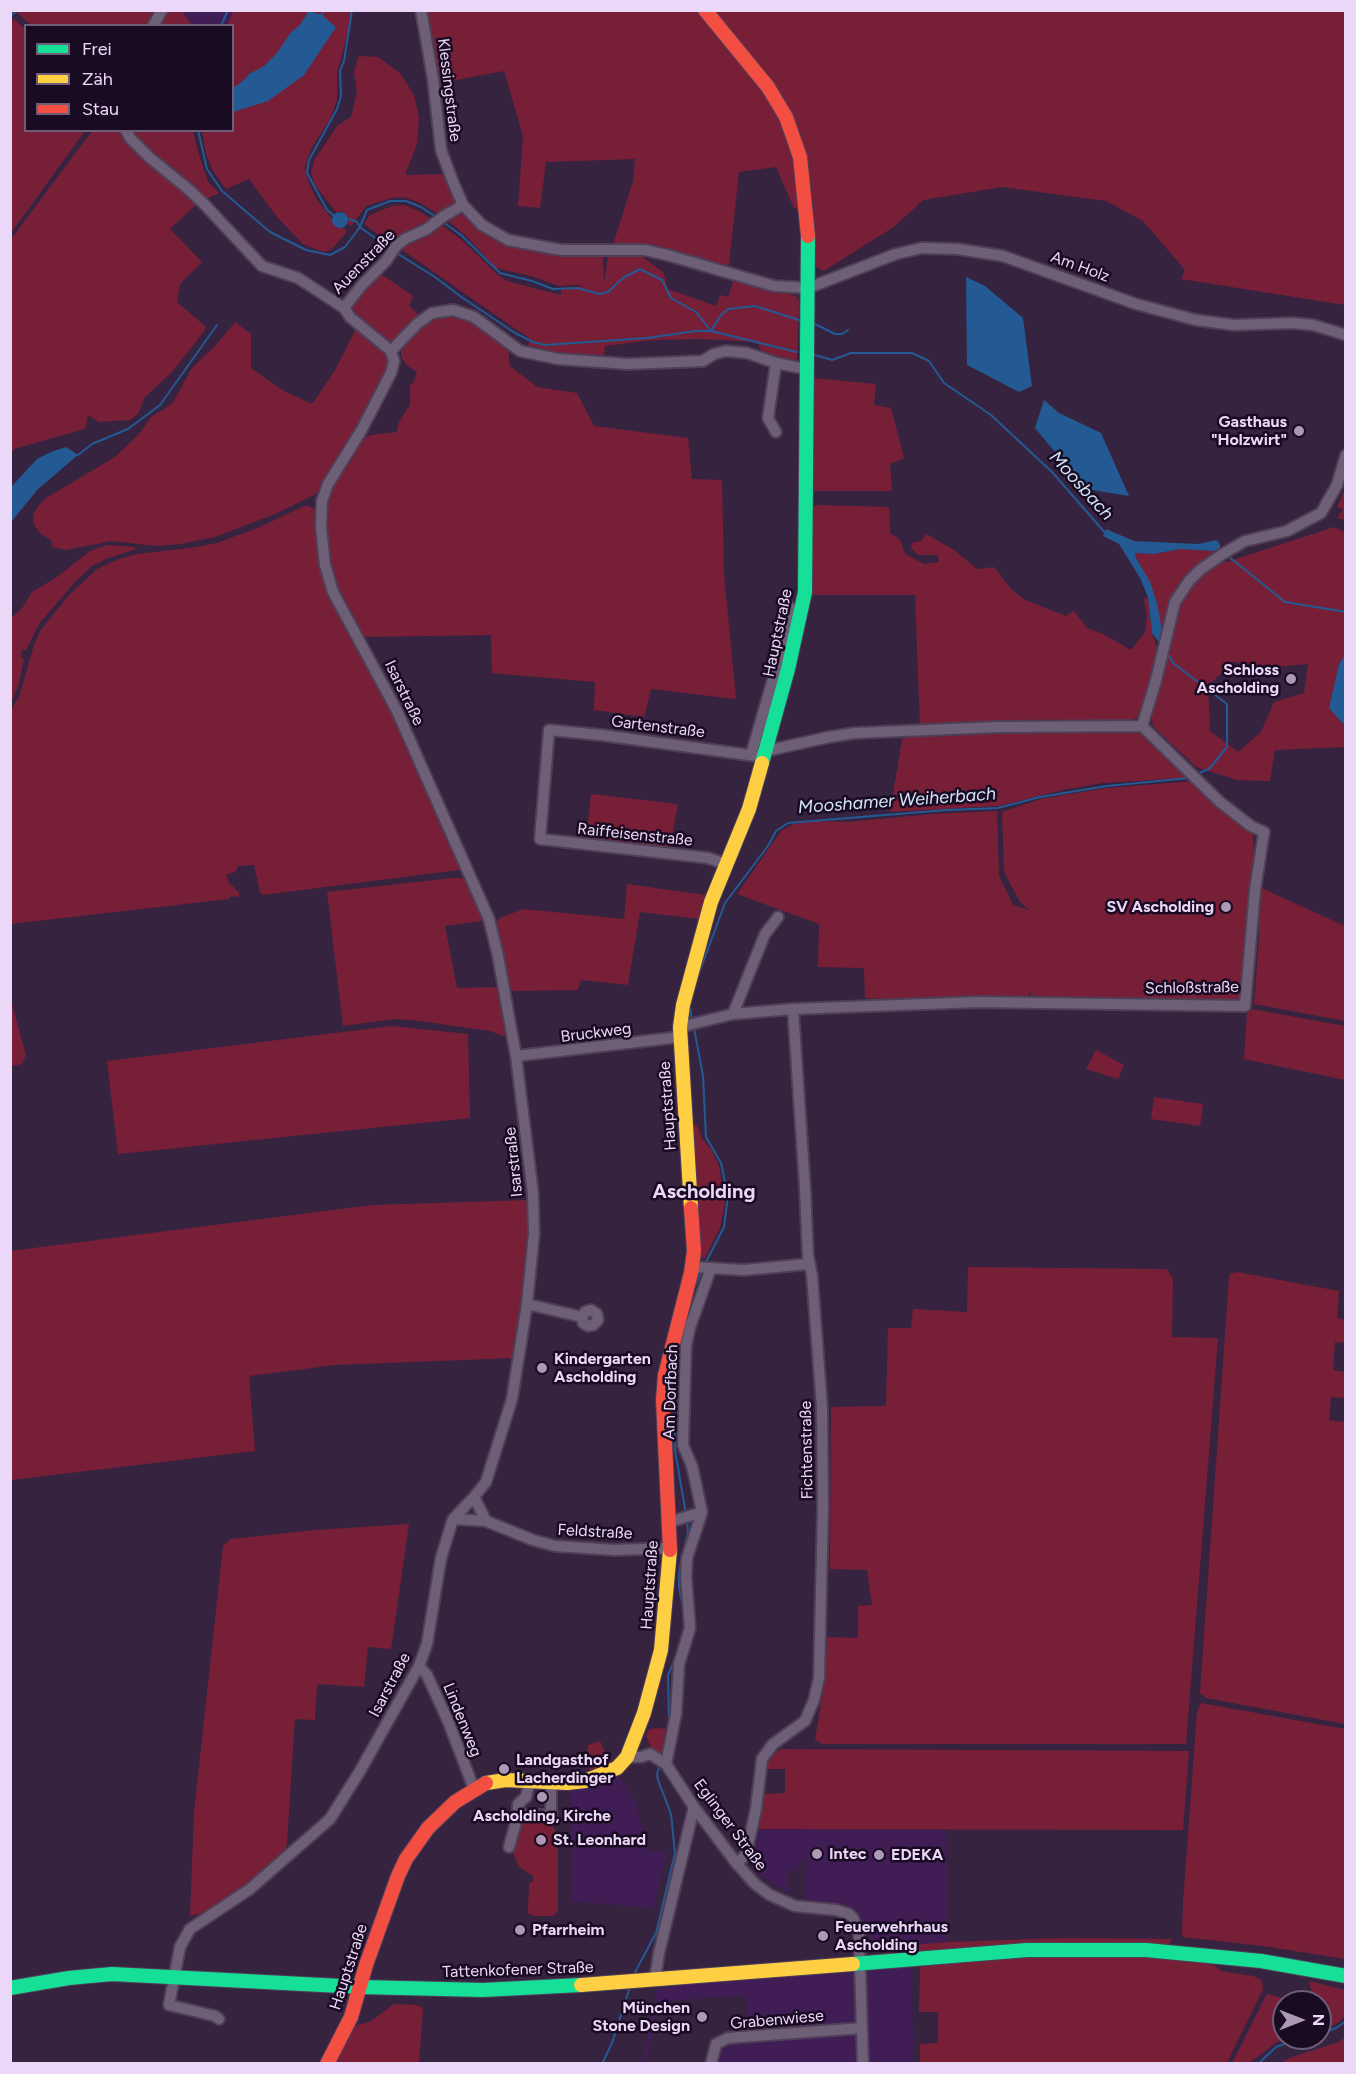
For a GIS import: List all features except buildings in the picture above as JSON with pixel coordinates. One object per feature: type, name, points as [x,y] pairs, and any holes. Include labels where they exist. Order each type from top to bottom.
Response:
[{"type":"main road","name":"Hauptstraße","points":[[327,2064],[351,2017],[366,1965],[395,1883],[406,1859],[434,1821],[474,1789],[496,1781],[530,1780],[567,1783],[596,1779],[617,1768],[627,1757],[635,1739],[661,1650],[670,1548],[680,1519],[664,1442],[663,1400],[666,1375],[702,1268],[694,1241],[686,1028],[683,1005],[711,902],[749,809],[760,754],[791,658],[805,592],[809,254],[805,189],[800,158],[786,117],[768,87],[705,10]]},
{"type":"main road","name":"Tattenkofener Straße","points":[[10,1988],[112,1974],[360,1987],[483,1990],[648,1980],[1028,1950],[1137,1950],[1209,1955],[1261,1961],[1346,1976]]},
{"type":"street","points":[[154,24],[162,10]]},
{"type":"street","name":"Klessingstraße","points":[[422,10],[434,79],[441,150],[463,206]]},
{"type":"street","name":"Auenstraße","points":[[127,132],[149,157],[205,205],[262,266],[298,278],[344,308],[405,239],[434,225],[444,216],[463,206]]},
{"type":"street","points":[[463,206],[482,225],[508,240],[528,245],[561,250],[645,250],[774,286],[808,288]]},
{"type":"street","name":"Am Holz","points":[[808,288],[896,254],[922,248],[958,249],[1003,256],[1136,304],[1196,320],[1234,326],[1293,323],[1313,325],[1346,335]]},
{"type":"street","points":[[344,308],[350,317],[392,351],[417,324],[432,313],[453,310],[474,317],[520,351],[558,359],[628,364],[703,361],[714,354],[726,351],[747,353],[776,363],[806,369]]},
{"type":"street","name":"Isarstraße","points":[[176,1976],[180,1947],[190,1929],[250,1889],[330,1819],[360,1771],[418,1666],[426,1644],[441,1558],[453,1519],[486,1482],[491,1469],[512,1399],[528,1304],[534,1234],[533,1194],[516,1056],[489,919],[397,711],[333,592],[324,565],[321,527],[322,501],[328,484],[361,431],[391,373],[392,351]]},
{"type":"street","points":[[776,363],[768,418],[776,432]]},
{"type":"street","points":[[790,607],[789,624],[760,754],[829,737],[885,731],[1142,726],[1164,652],[1175,602],[1180,594],[1200,570],[1224,553],[1245,542],[1287,531],[1321,513],[1337,485],[1346,455]]},
{"type":"street","name":"Schloßstraße","points":[[686,1028],[733,1014],[793,1009],[978,1002],[1245,1006],[1264,832],[1251,826],[1220,802],[1142,726]]},
{"type":"street","name":"Gartenstraße","points":[[540,839],[549,730],[760,754]]},
{"type":"street","name":"Raiffeisenstraße","points":[[540,839],[708,858],[726,864]]},
{"type":"street","points":[[733,1014],[765,934],[778,917]]},
{"type":"street","name":"Fichtenstraße","points":[[737,1864],[746,1854],[756,1809],[762,1759],[773,1744],[805,1721],[814,1700],[819,1678],[823,1507],[822,1408],[812,1275],[809,1264],[793,1009]]},
{"type":"street","name":"Bruckweg","points":[[516,1056],[686,1028]]},
{"type":"street","points":[[702,1268],[744,1270],[809,1264]]},
{"type":"street","name":"Am Dorfbach","points":[[702,1268],[686,1345],[683,1445],[692,1466],[702,1512]]},
{"type":"street","points":[[528,1304],[582,1317]]},
{"type":"street","points":[[474,1497],[486,1521]]},
{"type":"street","points":[[680,1519],[702,1512]]},
{"type":"street","points":[[627,1757],[660,1760],[676,1714],[679,1664],[690,1628],[686,1577],[687,1558],[702,1512]]},
{"type":"street","name":"Feldstraße","points":[[453,1519],[486,1521],[555,1546],[615,1550],[670,1548]]},
{"type":"street","name":"Lindenweg","points":[[418,1666],[427,1675],[448,1721],[474,1789]]},
{"type":"street","name":"Eglinger Straße","points":[[635,1739],[660,1760],[737,1864],[756,1884],[770,1895],[788,1903],[849,1914],[856,1922],[859,1934],[861,1964]]},
{"type":"street","points":[[509,1847],[518,1815],[518,1804],[526,1797],[530,1780]]},
{"type":"street","points":[[518,1815],[551,1815],[552,1782]]},
{"type":"street","points":[[648,1980],[659,1953],[694,1807]]},
{"type":"street","points":[[861,1964],[863,2064]]},
{"type":"street","points":[[176,1976],[170,2005],[219,2019]]},
{"type":"street","name":"Grabenwiese","points":[[711,2064],[716,2044],[728,2038],[862,2028]]},
{"type":"shaded area","points":[[167,10],[182,11],[191,24],[159,24]]},
{"type":"shaded area","points":[[15,11],[160,11],[153,24],[30,24]]},
{"type":"shaded area","points":[[182,11],[233,11],[229,24],[191,24]]},
{"type":"shaded area","points":[[233,11],[351,11],[337,72],[337,101],[330,119],[311,149],[305,167],[307,179],[317,200],[336,227],[344,228],[347,232],[331,250],[323,252],[303,244],[277,217],[249,179],[226,189],[213,171],[206,154],[202,132],[234,132],[234,24],[228,24]]},
{"type":"shaded area","points":[[423,11],[1345,11],[1345,305],[1181,279],[1185,270],[1143,221],[1106,201],[1002,187],[923,200],[895,226],[824,271],[813,265],[812,207],[794,208],[776,167],[739,172],[729,264],[723,267],[612,248],[633,181],[635,159],[546,162],[540,208],[518,206],[523,136],[504,71],[435,84]]},
{"type":"shaded area","points":[[14,19],[24,28],[24,132],[84,132],[11,233],[10,21]]},
{"type":"shaded area","points":[[359,56],[378,57],[400,73],[414,95],[419,118],[417,144],[405,175],[447,174],[456,203],[438,214],[404,197],[391,198],[366,206],[351,226],[347,223],[349,219],[342,211],[336,212],[314,184],[311,171],[315,159],[338,125],[351,117],[357,92],[354,72]]},
{"type":"shaded area","points":[[91,132],[125,132],[198,203],[170,229],[202,262],[180,284],[177,302],[205,326],[205,330],[172,372],[145,397],[138,414],[130,420],[99,422],[88,415],[86,428],[14,449],[11,454],[11,239]]},
{"type":"shaded area","points":[[130,132],[193,132],[208,182],[219,193],[204,200],[163,165]]},
{"type":"shaded area","points":[[404,205],[434,221],[392,245],[364,224],[370,215],[392,206]]},
{"type":"shaded area","points":[[452,215],[467,215],[503,242],[531,251],[563,256],[603,255],[604,283],[608,256],[641,256],[663,272],[668,289],[716,306],[720,295],[728,297],[734,279],[796,296],[799,301],[797,361],[761,352],[758,342],[702,339],[653,340],[605,346],[604,355],[540,352],[527,349],[530,339],[398,247],[442,225],[507,281],[561,295],[561,288],[586,286],[559,286],[531,276],[496,268],[466,236],[447,220]]},
{"type":"shaded area","points":[[378,272],[413,296],[409,306],[420,316],[392,343],[387,342],[357,317],[353,309],[354,303]]},
{"type":"shaded area","points":[[437,314],[468,320],[508,349],[510,366],[537,387],[577,393],[594,426],[688,438],[692,479],[722,480],[724,574],[736,699],[651,689],[644,717],[594,710],[595,682],[492,673],[491,635],[363,637],[337,590],[327,564],[325,510],[331,488],[361,439],[371,435],[397,432],[399,422],[410,405],[410,386],[417,372],[401,357],[401,350],[426,321]]},
{"type":"shaded area","points":[[235,322],[251,334],[251,368],[284,391],[310,403],[313,403],[335,370],[357,327],[386,352],[387,370],[371,406],[323,486],[316,494],[275,514],[215,537],[181,544],[155,546],[112,541],[65,550],[52,547],[51,540],[41,534],[34,525],[33,515],[38,506],[46,498],[115,457],[139,434],[151,417],[172,404],[192,368],[216,345]]},
{"type":"shaded area","points":[[811,378],[876,384],[874,405],[891,408],[904,458],[890,464],[892,491],[814,491]]},
{"type":"shaded area","points":[[1345,489],[1345,520],[1337,518],[1343,510],[1337,507]]},
{"type":"shaded area","points":[[816,505],[889,507],[890,533],[900,540],[905,554],[924,564],[939,562],[938,555],[918,555],[911,548],[912,543],[921,541],[926,534],[954,550],[977,569],[994,567],[1012,590],[1025,600],[1066,616],[1074,611],[1087,628],[1131,650],[1145,632],[1147,617],[1144,599],[1148,597],[1152,633],[1159,654],[1143,713],[1131,721],[920,727],[915,595],[808,595],[810,508]]},
{"type":"shaded area","points":[[304,506],[317,511],[318,543],[357,641],[432,799],[461,868],[263,895],[260,892],[254,865],[238,866],[235,872],[226,875],[230,884],[239,892],[239,897],[232,896],[228,899],[11,924],[10,711],[19,697],[40,631],[69,595],[97,569],[137,554],[217,543],[260,527]]},
{"type":"shaded area","points":[[1334,527],[1345,532],[1345,655],[1339,664],[1329,708],[1345,726],[1345,747],[1275,750],[1270,781],[1237,780],[1196,767],[1153,726],[1151,710],[1183,595],[1216,562],[1227,562]],"holes":[[[1233,662],[1274,667],[1308,664],[1304,693],[1274,702],[1261,732],[1238,752],[1210,731],[1208,686]]]},
{"type":"shaded area","points":[[107,545],[136,549],[92,566],[74,583],[39,624],[26,650],[22,650],[21,658],[24,659],[18,687],[11,702],[11,618],[23,607],[32,592],[57,577],[90,551]]},
{"type":"shaded area","points":[[1180,549],[1214,551],[1217,554],[1183,584],[1164,638],[1161,633],[1157,603],[1135,555],[1136,553],[1154,554]]},
{"type":"shaded area","points":[[1140,731],[1186,772],[1186,778],[1103,783],[1067,789],[999,806],[890,812],[903,734]]},
{"type":"shaded area","points":[[1194,781],[1253,832],[1251,918],[1242,1001],[1031,1001],[1031,992],[1025,999],[887,1004],[886,999],[865,998],[864,968],[818,967],[819,924],[737,894],[781,831],[794,824],[997,811],[999,876],[1013,905],[1030,910],[1020,902],[1004,872],[1002,812],[1041,799],[1107,788]]},
{"type":"shaded area","points":[[591,794],[678,804],[670,848],[586,840]]},
{"type":"shaded area","points":[[467,878],[488,920],[445,926],[457,988],[500,987],[506,1034],[503,1036],[490,1031],[394,1019],[343,1026],[327,892]]},
{"type":"shaded area","points":[[627,884],[705,895],[699,919],[640,912],[628,985],[581,980],[578,990],[511,991],[494,925],[500,918],[523,909],[624,919]]},
{"type":"shaded area","points":[[1259,887],[1345,926],[1345,1021],[1254,1004],[1259,939]]},
{"type":"shaded area","points":[[10,997],[26,1055],[22,1064],[11,1066]]},
{"type":"shaded area","points":[[1252,1009],[1345,1026],[1345,1080],[1244,1059],[1247,1013]]},
{"type":"shaded area","points":[[392,1026],[468,1034],[470,1118],[118,1154],[107,1061]]},
{"type":"shaded area","points":[[1096,1050],[1124,1065],[1118,1079],[1086,1069]]},
{"type":"shaded area","points":[[1154,1097],[1203,1104],[1200,1126],[1151,1119]]},
{"type":"shaded area","points":[[697,1125],[701,1137],[711,1149],[719,1166],[725,1203],[720,1228],[705,1258],[701,1259],[686,1127]]},
{"type":"shaded area","points":[[529,1200],[529,1245],[515,1358],[335,1365],[249,1376],[255,1451],[11,1480],[10,1251],[372,1205]]},
{"type":"shaded area","points":[[968,1267],[1167,1269],[1173,1279],[1172,1337],[1218,1338],[1186,1744],[823,1744],[815,1740],[825,1678],[827,1637],[858,1638],[858,1606],[872,1605],[867,1570],[830,1569],[831,1407],[886,1406],[888,1328],[911,1328],[913,1309],[967,1312]]},
{"type":"shaded area","points":[[1237,1272],[1339,1291],[1337,1318],[1345,1320],[1345,1343],[1335,1342],[1333,1370],[1345,1372],[1345,1398],[1331,1397],[1329,1420],[1345,1422],[1345,1724],[1206,1698],[1200,1693],[1229,1277],[1230,1274]]},
{"type":"shaded area","points":[[409,1524],[391,1649],[368,1647],[364,1687],[317,1684],[315,1720],[295,1719],[285,1855],[249,1885],[208,1912],[190,1916],[194,1812],[223,1546],[231,1539],[315,1530]]},
{"type":"shaded area","points":[[1201,1703],[1345,1729],[1345,1959],[1263,1946],[1183,1937],[1183,1902],[1197,1712]]},
{"type":"shaded area","points":[[666,1729],[661,1755],[651,1748],[646,1735],[648,1730]]},
{"type":"shaded area","points":[[600,1741],[611,1766],[595,1774],[590,1771],[586,1761],[588,1745]]},
{"type":"shaded area","points":[[781,1749],[1189,1751],[1183,1830],[759,1829],[764,1794],[785,1793],[785,1769],[765,1769],[769,1757]]},
{"type":"shaded area","points":[[618,1775],[635,1801],[649,1850],[667,1853],[653,1908],[572,1901],[570,1789]]},
{"type":"shaded area","points":[[519,1818],[549,1818],[558,1836],[558,1911],[553,1916],[533,1916],[528,1913],[529,1883],[533,1881],[533,1876],[519,1867],[512,1851]]},
{"type":"shaded area","points":[[759,1829],[946,1830],[948,1942],[886,1947],[872,1942],[864,1922],[853,1909],[836,1904],[806,1902],[808,1862],[798,1862],[798,1871],[788,1871],[788,1894],[757,1872],[754,1859]]},
{"type":"shaded area","points":[[1066,1938],[1173,1939],[1168,1945],[886,1956],[886,1947],[948,1942]]},
{"type":"shaded area","points":[[1088,1955],[1204,1959],[1222,1971],[1257,1977],[1262,1981],[1263,1989],[1227,2063],[920,2063],[920,2044],[938,2043],[938,2012],[919,2012],[920,1967],[987,1959]]},
{"type":"shaded area","points":[[911,1966],[914,2063],[706,2063],[712,2035],[748,2031],[746,1995],[660,2002],[646,2063],[642,2064],[658,1984]]},
{"type":"shaded area","points":[[1309,1981],[1345,1990],[1345,2016],[1332,2025],[1332,1990],[1311,1990]]},
{"type":"shaded area","points":[[1267,1994],[1272,1995],[1272,2046],[1249,2063],[1232,2063]]},
{"type":"shaded area","points":[[394,2004],[422,2007],[419,2062],[422,2063],[334,2064],[357,2025],[370,2022]]},
{"type":"shaded area","points":[[1345,2037],[1345,2063],[1280,2063],[1314,2050],[1332,2050],[1332,2044]]},
{"type":"water","points":[[309,11],[322,15],[336,27],[304,75],[268,101],[234,112],[234,87],[249,74],[264,66],[277,53],[291,32],[299,26]]},
{"type":"water","points":[[340,212],[346,214],[348,220],[346,226],[340,228],[334,226],[332,220],[334,214]]},
{"type":"water","points":[[966,277],[985,286],[1023,318],[1032,386],[1019,392],[967,365]]},
{"type":"water","points":[[1044,400],[1059,413],[1101,433],[1129,496],[1086,489],[1035,428]]},
{"type":"water","points":[[66,447],[78,455],[38,489],[11,522],[11,487],[37,459]]},
{"type":"water","points":[[1106,529],[1134,541],[1198,544],[1216,540],[1220,544],[1220,549],[1214,551],[1180,549],[1154,554],[1135,553],[1150,582],[1157,603],[1163,636],[1160,644],[1152,633],[1148,597],[1140,578],[1119,544],[1103,536]]},
{"type":"water","points":[[1345,655],[1345,726],[1329,708],[1339,664]]},
{"type":"waterway","points":[[10,16],[18,10]]},
{"type":"waterway","name":"Moosbach","points":[[222,24],[228,10]]},
{"type":"waterway","points":[[322,15],[324,10]]},
{"type":"waterway","name":"Moosbach","points":[[333,215],[327,210],[307,173],[309,160],[337,109],[341,96],[340,71],[344,61],[352,10]]},
{"type":"waterway","name":"Moosbach","points":[[198,132],[207,169],[222,191],[270,232],[306,250],[330,255],[345,247],[360,227],[367,210],[390,201],[406,201],[436,217]]},
{"type":"waterway","points":[[349,219],[357,222],[360,227],[390,249]]},
{"type":"waterway","name":"Moosbach","points":[[443,222],[461,235],[500,273],[553,289],[577,288],[600,294],[608,292],[623,278],[640,269],[662,280],[671,298],[696,312],[711,331],[797,352]]},
{"type":"waterway","points":[[395,252],[515,333],[545,345],[711,331],[721,315],[728,309],[755,306],[799,320]]},
{"type":"waterway","points":[[815,324],[835,334],[842,334],[848,330]]},
{"type":"waterway","points":[[78,455],[92,444],[128,429],[160,405],[217,325]]},
{"type":"waterway","name":"Moosbach","points":[[815,355],[832,360],[851,353],[912,353],[929,361],[944,383],[991,415],[1052,472],[1107,535]]},
{"type":"waterway","name":"Moosbach","points":[[1228,556],[1285,602],[1346,612]]},
{"type":"waterway","name":"Mooshamer Weiherbach","points":[[1167,652],[1173,663],[1227,704],[1227,747],[1209,769],[1197,774]]},
{"type":"waterway","name":"Mooshamer Weiherbach","points":[[698,976],[725,903],[768,846],[776,831],[788,823],[998,808],[1040,797],[1107,786],[1189,778]]},
{"type":"waterway","name":"Mooshamer Weiherbach","points":[[690,1007],[692,1020]]},
{"type":"waterway","name":"Mooshamer Weiherbach","points":[[694,1028],[703,1076],[706,1137],[721,1163],[728,1196],[724,1227],[705,1264]]},
{"type":"waterway","name":"Mooshamer Weiherbach","points":[[695,1286],[701,1272]]},
{"type":"waterway","name":"Mooshamer Weiherbach","points":[[680,1347],[674,1377],[673,1399],[675,1450],[686,1514]]},
{"type":"waterway","name":"Mooshamer Weiherbach","points":[[683,1608],[679,1572],[688,1532],[687,1519]]},
{"type":"waterway","name":"Mooshamer Weiherbach","points":[[669,1725],[668,1675],[676,1657]]},
{"type":"waterway","name":"Mooshamer Weiherbach","points":[[633,1976],[656,1933],[675,1853],[671,1814],[658,1780],[660,1765]]},
{"type":"waterway","name":"Mooshamer Weiherbach","points":[[602,2064],[612,2043],[630,1987]]},
{"type":"waterway","points":[[1332,2030],[1346,2021]]},
{"type":"waterway","points":[[1258,2064],[1273,2050]]},
{"type":"traffic: fast","points":[[762,763],[788,669],[805,592],[808,236]]},
{"type":"traffic: fast","points":[[853,1964],[1027,1950],[1146,1950],[1261,1961],[1346,1976]]},
{"type":"traffic: fast","points":[[10,1988],[69,1978],[112,1974],[360,1987],[483,1990],[581,1985]]},
{"type":"traffic: slow","points":[[691,1208],[680,1027],[683,1005],[711,902],[749,809],[762,763]]},
{"type":"traffic: slow","points":[[486,1783],[506,1780],[567,1783],[585,1781],[617,1768],[627,1757],[644,1713],[661,1650],[670,1550]]},
{"type":"traffic: slow","points":[[581,1985],[853,1964]]},
{"type":"traffic: jam","points":[[705,10],[768,87],[786,117],[800,157],[808,236]]},
{"type":"traffic: jam","points":[[670,1550],[663,1400],[665,1375],[691,1273],[694,1251],[691,1208]]},
{"type":"traffic: jam","points":[[327,2064],[351,2017],[366,1965],[406,1859],[428,1828],[455,1802],[486,1783]]},
{"type":"place","name":"Gasthaus \"Holzwirt\"","points":[[1299,431]]},
{"type":"place","name":"Schloss Ascholding","points":[[1291,679]]},
{"type":"place","name":"SV Ascholding","points":[[1226,907]]},
{"type":"place","name":"Kindergarten Ascholding","points":[[542,1368]]},
{"type":"place","name":"Landgasthof Lacherdinger","points":[[504,1769]]},
{"type":"place","name":"Ascholding, Kirche","points":[[542,1797]]},
{"type":"place","name":"St. Leonhard","points":[[541,1840]]},
{"type":"place","name":"Intec","points":[[817,1854]]},
{"type":"place","name":"EDEKA","points":[[879,1855]]},
{"type":"place","name":"Pfarrheim","points":[[520,1930]]},
{"type":"place","name":"Feuerwehrhaus Ascholding","points":[[823,1936]]},
{"type":"place","name":"München Stone Design","points":[[702,2017]]},
{"type":"district","name":"Ascholding","points":[[704,1192]]}]
